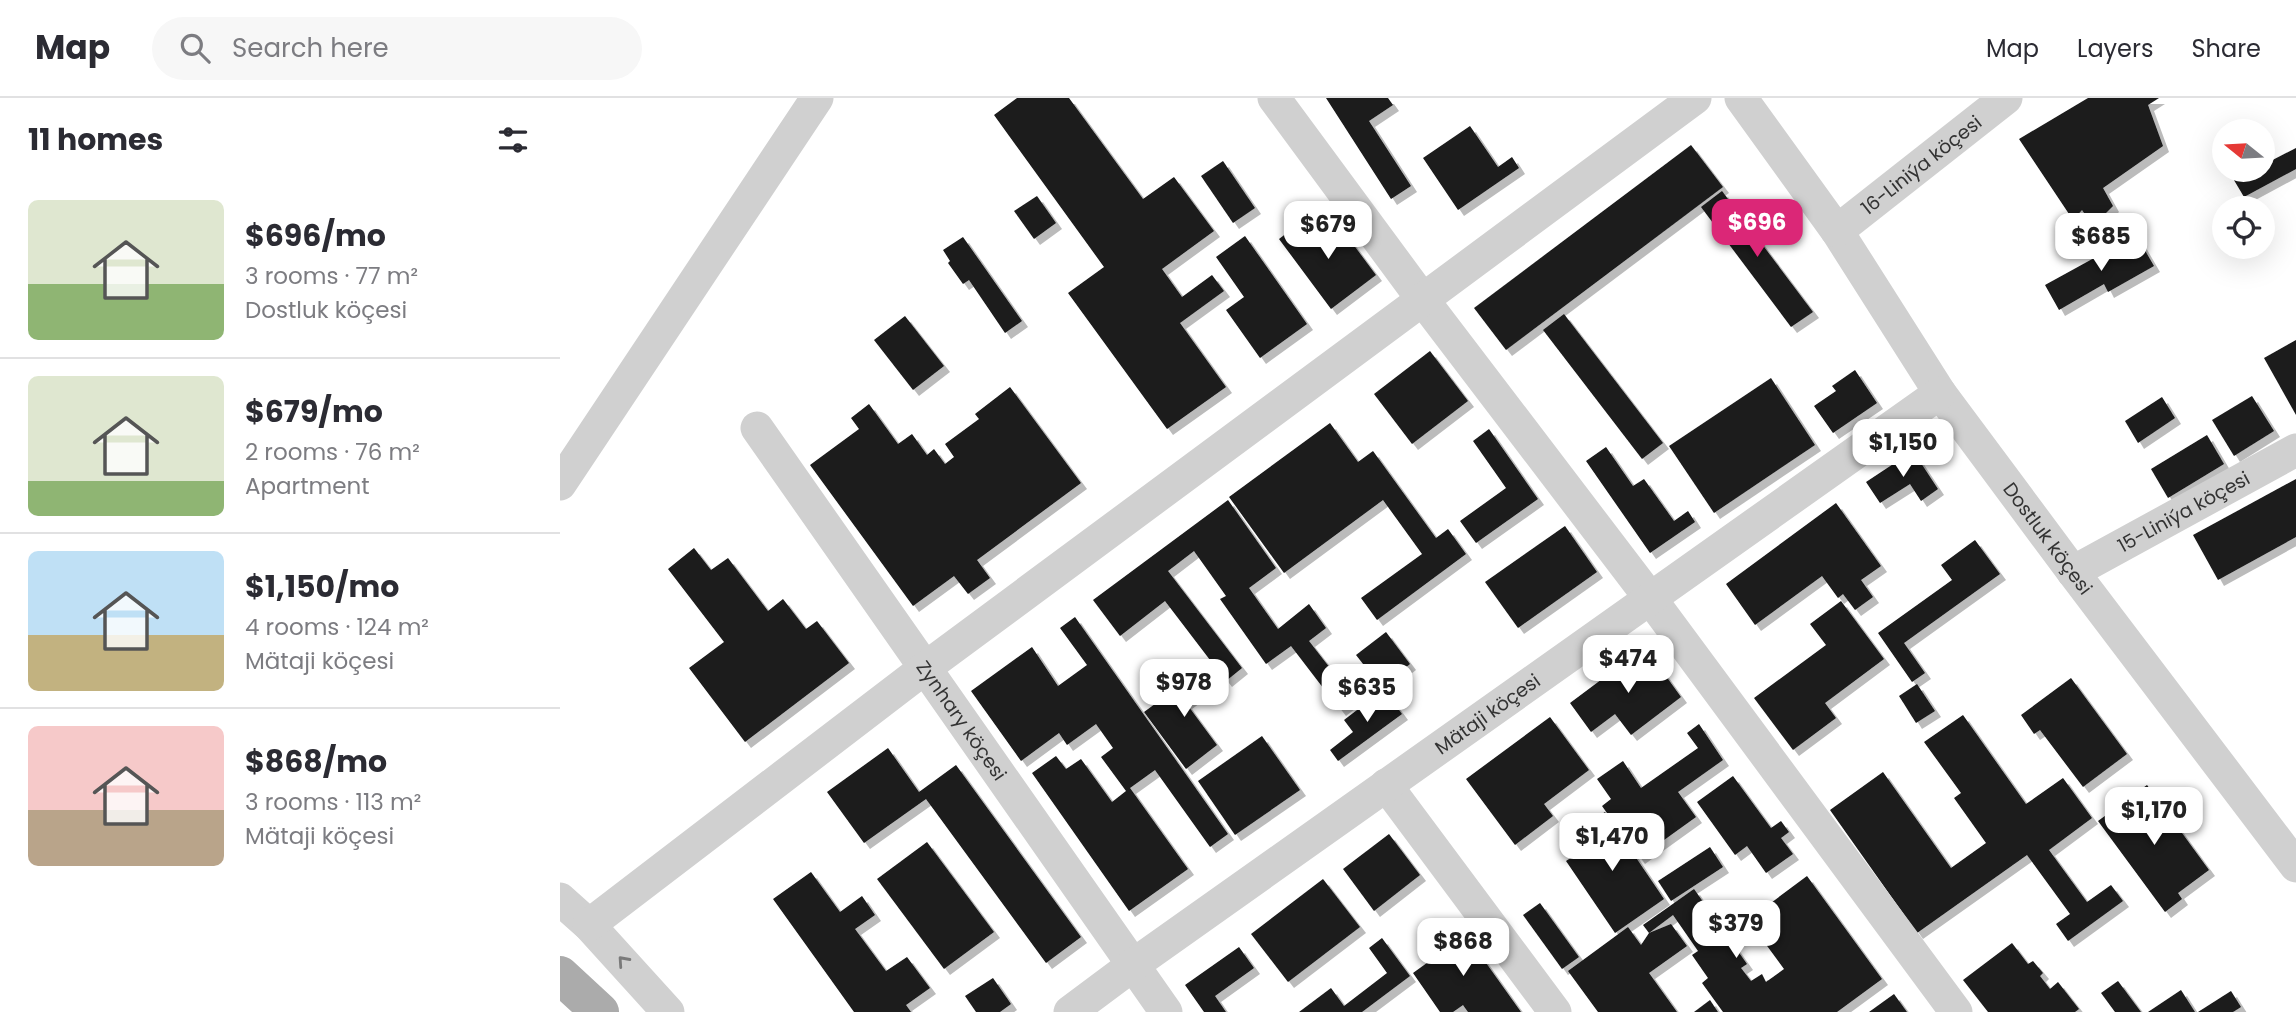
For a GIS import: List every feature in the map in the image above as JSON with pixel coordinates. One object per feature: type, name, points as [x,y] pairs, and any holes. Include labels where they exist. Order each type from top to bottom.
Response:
[{"type":"main road","points":[[560,975],[600,1012]]},
{"type":"street","points":[[560,484],[817,98]]},
{"type":"street","points":[[1274,98],[1423,300],[1650,598],[1956,1012]]},
{"type":"street","points":[[589,925],[925,668],[1695,98]]},
{"type":"street","name":"Dostluk köçesi","points":[[1741,98],[1837,231],[1940,393],[2296,866]]},
{"type":"street","name":"16-Liniýa köçesi","points":[[1837,231],[2006,98]]},
{"type":"street","name":"Mätaji köçesi","points":[[1070,1012],[1940,393]]},
{"type":"street","name":"Zynhary köçesi","points":[[757,428],[1166,1012]]},
{"type":"street","name":"15-Liniýa köçesi","points":[[2073,572],[2296,450]]},
{"type":"street","points":[[1386,785],[1555,1012]]},
{"type":"street","points":[[560,899],[589,925],[668,1012]]},
{"type":"building","points":[[1017,98],[1069,98],[1143,199],[1174,177],[1214,231],[1162,269],[1182,297],[1212,275],[1224,291],[1180,323],[1226,387],[1167,429],[1068,293],[1104,267],[994,115]]},
{"type":"building","points":[[1326,98],[1388,98],[1393,105],[1369,121],[1411,186],[1391,199]]},
{"type":"building","points":[[2088,98],[2159,98],[2148,105],[2163,146],[2103,188],[2113,206],[2093,226],[2082,210],[2073,220],[2019,139]]},
{"type":"building","points":[[1470,126],[1498,167],[1512,157],[1519,168],[1458,210],[1423,158]]},
{"type":"building","points":[[1691,145],[1723,187],[1506,350],[1474,308]]},
{"type":"building","points":[[2296,148],[2296,169],[2275,180],[2275,159]]},
{"type":"building","points":[[1223,161],[1255,208],[1233,223],[1201,176]]},
{"type":"building","points":[[2235,182],[2272,182],[2246,196]]},
{"type":"building","points":[[1722,191],[1813,312],[1791,327],[1701,207]]},
{"type":"building","points":[[1037,196],[1056,223],[1034,239],[1014,211]]},
{"type":"building","points":[[1309,216],[1323,235],[1338,224],[1376,275],[1331,309],[1279,239]]},
{"type":"building","points":[[2136,235],[2154,266],[2108,292],[2104,284],[2059,310],[2045,285]]},
{"type":"building","points":[[1245,236],[1307,324],[1260,358],[1226,310],[1244,297],[1216,257]]},
{"type":"building","points":[[963,237],[1022,321],[1005,333],[969,280],[963,284],[948,263],[950,261],[943,250]]},
{"type":"building","points":[[1564,314],[1663,443],[1642,459],[1543,330]]},
{"type":"building","points":[[905,316],[944,366],[913,390],[874,340]]},
{"type":"building","points":[[2296,340],[2296,415],[2264,358]]},
{"type":"building","points":[[1430,351],[1468,401],[1412,444],[1374,394]]},
{"type":"building","points":[[1855,370],[1877,403],[1833,433],[1814,406],[1836,391],[1832,386]]},
{"type":"building","points":[[1771,378],[1815,445],[1714,513],[1669,446]]},
{"type":"building","points":[[1010,387],[1081,483],[977,560],[990,578],[968,594],[954,576],[913,606],[810,465],[859,429],[851,418],[869,404],[898,444],[912,434],[927,455],[934,449],[945,464],[954,457],[945,444],[979,419],[975,414]]},
{"type":"building","points":[[2252,396],[2274,431],[2234,456],[2212,420]]},
{"type":"building","points":[[2162,397],[2175,418],[2138,443],[2125,421]]},
{"type":"building","points":[[1330,423],[1358,462],[1373,451],[1436,538],[1448,529],[1466,554],[1377,620],[1361,598],[1422,554],[1383,500],[1284,573],[1229,497]]},
{"type":"building","points":[[1489,429],[1538,499],[1476,543],[1460,521],[1506,488],[1473,441]]},
{"type":"building","points":[[2207,435],[2224,464],[2168,498],[2151,469]]},
{"type":"building","points":[[1606,447],[1633,486],[1644,479],[1674,521],[1688,511],[1695,522],[1650,553],[1586,461]]},
{"type":"building","points":[[1913,451],[1938,489],[1921,501],[1910,484],[1880,503],[1866,482]]},
{"type":"building","points":[[2296,479],[2296,537],[2218,580],[2193,535]]},
{"type":"building","points":[[1228,500],[1276,568],[1249,588],[1278,629],[1309,604],[1326,628],[1309,641],[1354,699],[1340,710],[1291,646],[1266,664],[1220,599],[1226,596],[1194,551],[1168,571],[1242,668],[1226,681],[1165,601],[1120,636],[1093,600]]},
{"type":"building","points":[[1836,503],[1881,566],[1861,580],[1873,597],[1855,610],[1843,594],[1838,598],[1822,576],[1755,625],[1726,584]]},
{"type":"building","points":[[1565,526],[1597,572],[1518,628],[1485,582]]},
{"type":"building","points":[[1975,540],[2000,574],[1904,643],[1925,673],[1912,682],[1878,633],[1952,580],[1941,565]]},
{"type":"building","points":[[694,548],[711,570],[728,558],[768,611],[783,599],[806,629],[817,621],[849,663],[745,742],[689,668],[724,642],[668,569]]},
{"type":"building","points":[[1841,601],[1884,659],[1825,703],[1836,718],[1793,750],[1754,698],[1826,645],[1810,624]]},
{"type":"building","points":[[1075,617],[1228,834],[1210,847],[1155,770],[1130,788],[1188,869],[1129,911],[1032,773],[1056,756],[1066,769],[1081,759],[1112,802],[1126,791],[1101,757],[1113,748],[1096,724],[1067,745],[1059,733],[1021,761],[971,691],[1032,647],[1058,686],[1087,665],[1060,628]]},
{"type":"building","points":[[1386,632],[1410,664],[1381,687],[1356,655]]},
{"type":"building","points":[[1645,647],[1681,697],[1631,735],[1615,714],[1591,732],[1570,703]]},
{"type":"building","points":[[1211,663],[1221,677],[1186,703],[1217,745],[1186,769],[1144,712]]},
{"type":"building","points":[[2071,678],[2127,754],[2083,787],[2040,730],[2034,734],[2021,715]]},
{"type":"building","points":[[1917,684],[1935,711],[1916,723],[1899,696]]},
{"type":"building","points":[[1388,695],[1402,714],[1338,761],[1330,750],[1353,732],[1344,720],[1374,697],[1378,702]]},
{"type":"building","points":[[1963,715],[2026,804],[2063,778],[2092,818],[2049,850],[2087,902],[2111,885],[2123,901],[2068,941],[2056,924],[2070,914],[2027,855],[1917,933],[1830,810],[1883,772],[1951,868],[1986,843],[1954,798],[1961,793],[1924,742]]},
{"type":"building","points":[[1550,717],[1589,770],[1544,804],[1553,816],[1515,845],[1466,779]]},
{"type":"building","points":[[1699,724],[1723,760],[1678,792],[1696,817],[1639,858],[1602,806],[1611,799],[1597,779],[1623,761],[1641,788],[1698,748],[1687,733]]},
{"type":"building","points":[[1262,736],[1300,790],[1235,835],[1198,781]]},
{"type":"building","points":[[888,748],[919,792],[956,765],[1081,937],[1046,963],[926,799],[864,843],[827,792]]},
{"type":"building","points":[[1733,776],[1771,828],[1781,821],[1789,832],[1781,838],[1793,854],[1766,873],[1747,846],[1735,855],[1697,802]]},
{"type":"building","points":[[2147,785],[2209,870],[2178,893],[2182,899],[2165,912],[2098,821]]},
{"type":"building","points":[[1605,812],[1664,899],[1615,933],[1566,861],[1578,853],[1567,837]]},
{"type":"building","points":[[1389,834],[1420,875],[1374,911],[1343,869]]},
{"type":"building","points":[[927,842],[994,932],[944,969],[877,879]]},
{"type":"building","points":[[1710,847],[1723,867],[1671,901],[1658,881]]},
{"type":"building","points":[[811,872],[840,912],[862,896],[875,915],[855,929],[886,971],[907,957],[930,988],[906,1005],[911,1012],[854,1012],[773,899]]},
{"type":"building","points":[[1807,876],[1882,979],[1837,1012],[1723,1012],[1702,983],[1708,978],[1692,955],[1698,951],[1673,915],[1649,933],[1643,925],[1694,889],[1747,964],[1741,968],[1751,981],[1762,974],[1766,982],[1784,969],[1748,920]]},
{"type":"building","points":[[1323,879],[1360,927],[1288,982],[1251,934]]},
{"type":"building","points":[[1540,903],[1579,957],[1562,969],[1523,915]]},
{"type":"building","points":[[1454,918],[1521,1012],[1468,1012],[1463,1005],[1453,1012],[1440,1012],[1413,973],[1449,947],[1441,936],[1448,932],[1443,925]]},
{"type":"building","points":[[1671,924],[1687,946],[1649,973],[1677,1012],[1598,1012],[1568,971],[1628,927],[1641,945],[1649,933]]},
{"type":"building","points":[[1382,938],[1410,976],[1362,1012],[1299,1012],[1331,988],[1344,1006],[1387,973],[1369,948]]},
{"type":"building","points":[[2012,943],[2028,964],[2033,961],[2043,973],[2040,976],[2050,989],[2058,982],[2079,1009],[2075,1012],[1988,1012],[1963,980]]},
{"type":"building","points":[[1239,947],[1254,968],[1215,996],[1226,1012],[1204,1012],[1185,985]]},
{"type":"building","points":[[993,978],[1011,1004],[1000,1012],[976,1012],[965,996]]},
{"type":"building","points":[[2118,981],[2141,1012],[2115,1012],[2101,993]]},
{"type":"building","points":[[2181,990],[2195,1012],[2148,1012]]},
{"type":"building","points":[[2231,991],[2241,1007],[2233,1012],[2198,1012]]},
{"type":"building","points":[[1894,994],[1907,1012],[1869,1012]]},
{"type":"building","points":[[1710,1000],[1718,1012],[1694,1012]]}]
